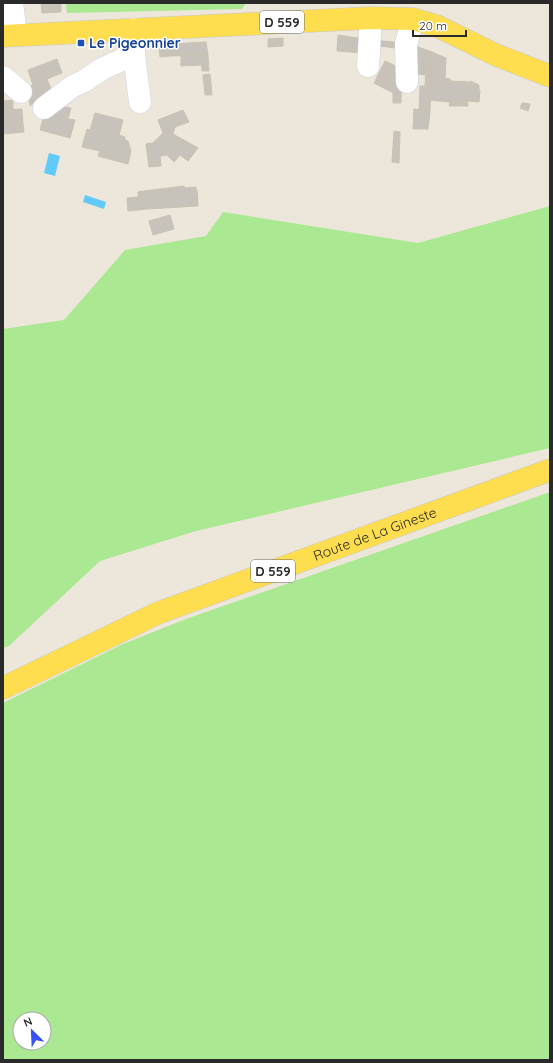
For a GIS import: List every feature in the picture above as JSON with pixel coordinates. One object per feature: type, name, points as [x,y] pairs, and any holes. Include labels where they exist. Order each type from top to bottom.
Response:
[{"type":"main road","name":"D 559","points":[[9,36],[371,18],[406,13],[437,26],[496,55],[550,76]]},
{"type":"main road","name":"Route de La Gineste","points":[[3,688],[158,613],[550,470]]},
{"type":"lane","points":[[9,36],[12,3]]},
{"type":"lane","points":[[406,13],[407,82]]},
{"type":"lane","points":[[368,66],[371,18]]},
{"type":"lane","points":[[134,29],[134,54],[140,102]]},
{"type":"lane","points":[[44,108],[73,86],[84,81],[102,68],[134,54]]},
{"type":"lane","points":[[3,77],[21,92]]},
{"type":"green space","points":[[66,3],[246,3],[242,9],[67,13]]},
{"type":"green space","points":[[550,206],[550,448],[196,531],[100,561],[9,646],[3,648],[3,329],[64,320],[125,250],[206,236],[223,212],[418,243]]},
{"type":"green space","points":[[550,492],[550,1060],[3,1060],[3,703],[123,644],[186,619]]},
{"type":"water","points":[[49,153],[60,156],[55,176],[44,173]]},
{"type":"water","points":[[85,195],[106,202],[104,209],[83,202]]},
{"type":"building","points":[[41,3],[61,3],[61,12],[42,13]]},
{"type":"building","points":[[338,35],[365,39],[363,53],[337,51]]},
{"type":"building","points":[[283,38],[283,46],[268,47],[268,39]]},
{"type":"building","points":[[373,40],[403,43],[402,49],[373,45]]},
{"type":"building","points":[[206,42],[208,55],[170,56],[170,44]]},
{"type":"building","points":[[159,44],[170,44],[170,56],[160,57]]},
{"type":"building","points":[[409,44],[432,52],[432,65],[409,62]]},
{"type":"building","points":[[432,52],[446,58],[445,78],[450,79],[449,102],[430,100]]},
{"type":"building","points":[[201,55],[201,65],[181,66],[181,56]]},
{"type":"building","points":[[201,55],[208,55],[209,71],[202,71]]},
{"type":"building","points":[[57,59],[62,73],[47,79],[51,89],[30,106],[28,87],[33,85],[28,70]]},
{"type":"building","points":[[385,61],[402,69],[401,97],[374,83]]},
{"type":"building","points":[[409,62],[426,64],[426,75],[409,73]]},
{"type":"building","points":[[426,64],[432,65],[431,86],[425,86]]},
{"type":"building","points":[[210,74],[212,95],[205,95],[203,75]]},
{"type":"building","points":[[450,81],[469,82],[468,102],[449,102]]},
{"type":"building","points":[[470,81],[479,85],[479,102],[468,101]]},
{"type":"building","points":[[420,86],[431,86],[430,111],[419,110]]},
{"type":"building","points":[[393,93],[401,97],[401,103],[393,103]]},
{"type":"building","points":[[13,100],[13,110],[5,110],[4,101]]},
{"type":"building","points":[[3,101],[5,110],[22,109],[23,124],[3,125]]},
{"type":"building","points":[[450,102],[468,103],[468,106],[449,106]]},
{"type":"building","points":[[522,103],[530,104],[528,111],[520,108]]},
{"type":"building","points":[[61,106],[71,108],[68,119],[75,120],[70,138],[40,130],[45,111]]},
{"type":"building","points":[[414,109],[430,111],[428,129],[413,129]]},
{"type":"building","points":[[183,110],[189,122],[175,127],[173,134],[198,148],[188,161],[180,155],[174,162],[167,155],[160,156],[161,166],[149,167],[146,144],[153,143],[163,133],[158,120]]},
{"type":"building","points":[[95,113],[123,120],[119,135],[125,137],[125,140],[128,141],[131,151],[128,164],[98,156],[100,151],[82,147],[87,129],[90,130]]},
{"type":"building","points":[[23,124],[24,132],[3,134],[3,125]]},
{"type":"building","points":[[394,131],[400,132],[399,163],[392,162]]},
{"type":"building","points":[[184,186],[185,188],[196,187],[198,206],[147,209],[144,191]]},
{"type":"building","points":[[144,191],[147,209],[128,211],[127,198],[138,197],[138,192]]},
{"type":"building","points":[[170,215],[174,229],[153,235],[149,221]]},
{"type":"place","name":"Le Pigeonnier","points":[[81,43]]}]
